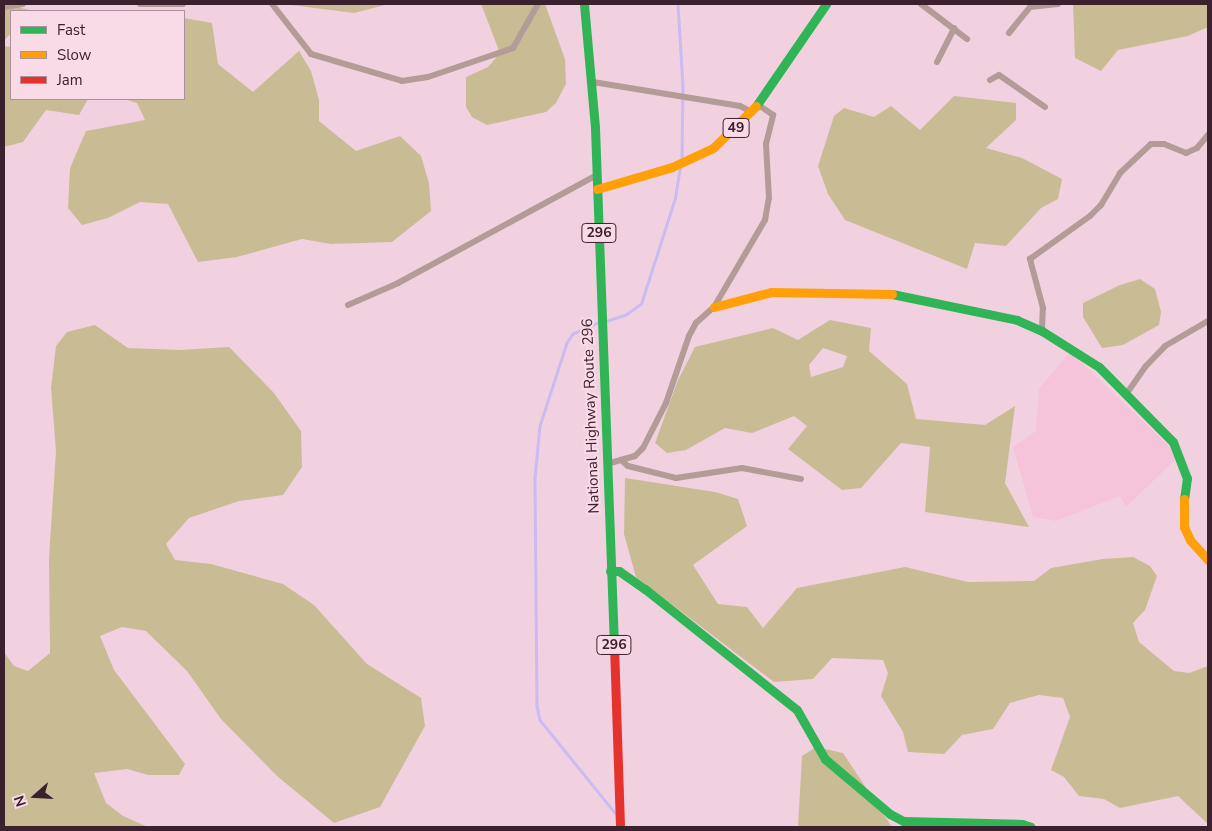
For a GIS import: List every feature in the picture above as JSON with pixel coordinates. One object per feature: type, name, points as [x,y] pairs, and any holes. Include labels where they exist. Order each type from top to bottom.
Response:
[{"type":"main road","name":"National Highway Route 296","points":[[584,4],[593,82],[620,827]]},
{"type":"main road","name":"49","points":[[597,190],[694,158],[713,148],[752,112],[826,4]]},
{"type":"main road","points":[[714,307],[771,292],[863,291],[908,295],[952,308],[1017,320],[1042,331],[1099,367],[1127,393],[1173,442],[1180,455],[1187,478],[1182,512],[1184,526],[1190,540],[1208,560]]},
{"type":"main road","points":[[610,571],[619,571],[645,589],[797,710],[826,759],[902,824],[1022,824],[1032,827]]},
{"type":"street","points":[[4,7],[23,4]]},
{"type":"street","points":[[140,4],[184,4]]},
{"type":"street","points":[[272,4],[311,54],[402,81],[428,77],[514,48],[538,4]]},
{"type":"street","points":[[921,4],[967,39]]},
{"type":"street","points":[[1009,33],[1030,7],[1058,4]]},
{"type":"street","points":[[937,62],[954,28]]},
{"type":"street","points":[[990,80],[999,75],[1045,107]]},
{"type":"street","points":[[593,82],[740,106],[752,112]]},
{"type":"street","points":[[607,464],[621,460],[644,448],[666,403],[689,336],[696,323],[714,307],[768,211],[766,144],[772,115],[757,104]]},
{"type":"street","points":[[1042,331],[1043,308],[1030,259],[1101,206],[1120,173],[1151,144],[1164,144],[1186,153],[1196,148],[1208,135]]},
{"type":"street","points":[[348,305],[398,283],[597,175]]},
{"type":"street","points":[[1127,393],[1145,367],[1165,346],[1208,321]]},
{"type":"street","points":[[621,460],[628,466],[676,478],[742,468],[801,479]]},
{"type":"shaded area","points":[[4,4],[30,10],[10,10],[10,34],[4,41]]},
{"type":"shaded area","points":[[283,4],[389,4],[354,13]]},
{"type":"shaded area","points":[[481,4],[545,4],[565,59],[566,84],[556,103],[546,112],[487,125],[472,117],[466,107],[466,77],[488,67],[500,53]]},
{"type":"shaded area","points":[[1073,4],[1208,4],[1208,27],[1188,36],[1118,50],[1101,71],[1075,58]]},
{"type":"shaded area","points":[[185,18],[212,23],[218,64],[253,92],[299,51],[311,71],[319,100],[319,121],[356,151],[400,136],[421,156],[429,183],[431,211],[392,242],[331,244],[302,239],[237,257],[198,262],[168,204],[140,202],[108,218],[82,225],[68,208],[70,168],[86,131],[145,120],[137,103],[127,100],[185,100]]},
{"type":"shaded area","points":[[4,46],[10,47],[10,100],[87,100],[79,115],[46,110],[23,142],[4,147]]},
{"type":"shaded area","points":[[954,96],[1016,103],[1016,120],[986,148],[1022,158],[1062,179],[1058,199],[1041,208],[1006,246],[975,243],[967,269],[845,220],[828,194],[818,166],[834,116],[844,108],[874,117],[891,106],[920,130]]},
{"type":"shaded area","points":[[1140,279],[1155,289],[1161,312],[1159,325],[1123,345],[1102,348],[1083,317],[1083,303],[1120,285]]},
{"type":"shaded area","points":[[830,320],[871,328],[869,351],[907,384],[916,419],[985,425],[1015,406],[1005,483],[1029,527],[925,512],[930,447],[901,443],[861,488],[842,490],[788,449],[807,426],[794,416],[752,433],[725,428],[686,450],[667,453],[655,443],[678,380],[695,347],[773,328],[798,340]],"holes":[[[823,348],[847,356],[843,367],[811,377],[809,365]]]},
{"type":"shaded area","points":[[95,325],[128,348],[180,350],[229,347],[274,393],[301,431],[302,467],[283,495],[239,501],[189,518],[166,544],[175,560],[211,564],[283,584],[314,605],[367,664],[421,698],[425,726],[380,807],[334,823],[277,776],[221,719],[187,671],[146,631],[122,627],[100,636],[114,670],[185,764],[179,775],[148,775],[127,769],[94,773],[106,803],[123,816],[148,827],[4,827],[4,652],[14,666],[28,671],[50,653],[49,558],[56,451],[51,388],[56,346],[67,332]]},
{"type":"shaded area","points":[[1070,352],[1172,449],[1176,459],[1126,507],[1120,496],[1056,521],[1033,517],[1013,447],[1036,431],[1039,389]]},
{"type":"shaded area","points":[[625,478],[715,492],[738,499],[747,526],[693,565],[718,604],[747,607],[763,628],[797,588],[905,567],[968,582],[1034,581],[1051,568],[1103,559],[1133,557],[1150,566],[1157,576],[1145,610],[1133,623],[1139,642],[1174,671],[1189,673],[1208,666],[1208,824],[1178,796],[1120,808],[1104,799],[1079,796],[1064,777],[1051,770],[1070,717],[1063,698],[1039,695],[1010,703],[993,729],[962,735],[944,754],[908,752],[903,732],[881,696],[888,673],[883,660],[832,658],[813,679],[774,682],[636,577],[624,534]]},
{"type":"shaded area","points":[[816,747],[843,753],[892,827],[798,827],[802,756]]},
{"type":"waterway","points":[[678,4],[683,86],[682,160]]},
{"type":"waterway","points":[[606,321],[625,315],[641,304],[675,198],[680,167]]},
{"type":"waterway","points":[[598,323],[573,334],[567,343],[540,426],[535,478],[537,706],[540,720],[616,814]]},
{"type":"traffic: fast","points":[[584,4],[595,128],[614,645]]},
{"type":"traffic: fast","points":[[756,106],[826,4]]},
{"type":"traffic: fast","points":[[892,294],[1017,320],[1042,331],[1099,367],[1173,442],[1187,478],[1184,499]]},
{"type":"traffic: fast","points":[[610,571],[619,571],[645,589],[797,710],[825,759],[890,814],[903,821],[1022,824],[1031,827]]},
{"type":"traffic: slow","points":[[597,189],[672,167],[713,148],[756,106]]},
{"type":"traffic: slow","points":[[714,307],[771,292],[892,294]]},
{"type":"traffic: slow","points":[[1184,499],[1184,527],[1190,540],[1208,560]]},
{"type":"traffic: jam","points":[[614,645],[620,827]]}]
